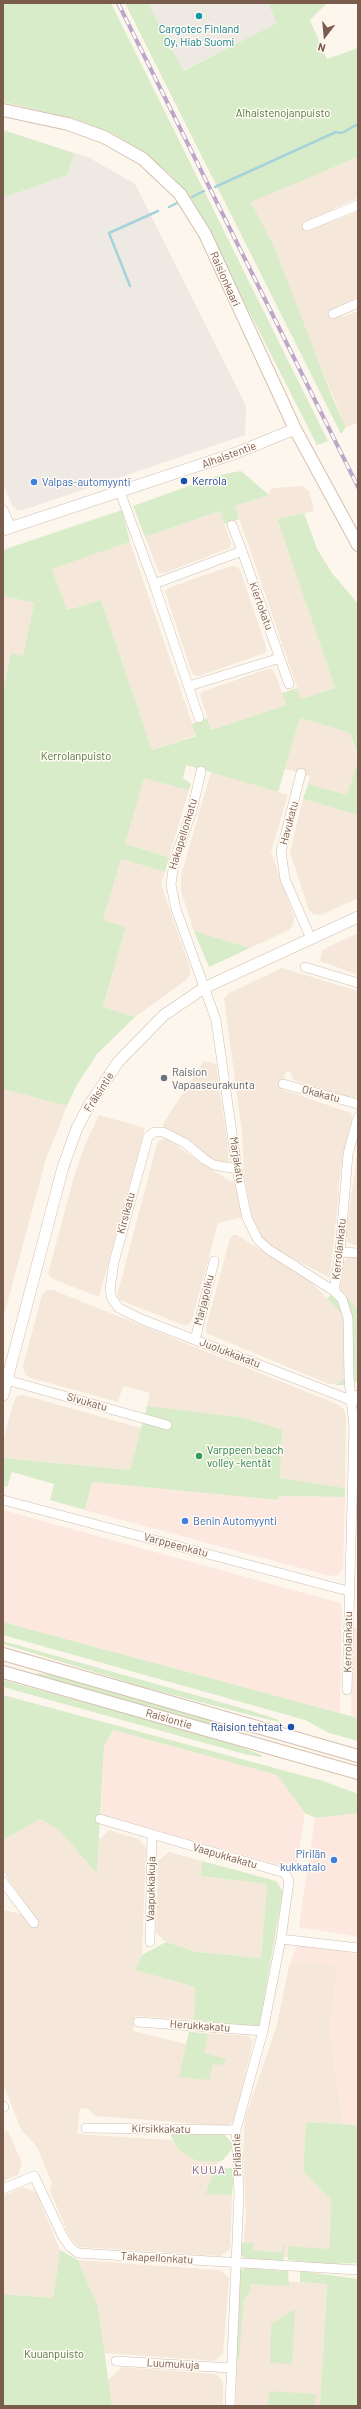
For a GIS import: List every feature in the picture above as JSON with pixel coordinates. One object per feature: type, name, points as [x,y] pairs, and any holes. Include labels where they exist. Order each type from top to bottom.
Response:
[{"type":"main road","name":"Raisionkaari","points":[[3,110],[68,124],[104,137],[143,159],[180,194],[205,234],[296,432],[358,545]]},
{"type":"main road","name":"Raisiontie","points":[[3,1654],[358,1756]]},
{"type":"main road","name":"Raisiontie","points":[[3,1672],[358,1773]]},
{"type":"street","points":[[307,226],[358,205]]},
{"type":"street","points":[[333,314],[358,303]]},
{"type":"street","name":"Alhaistentie","points":[[7,529],[296,432]]},
{"type":"street","points":[[120,492],[154,584],[199,718]]},
{"type":"street","points":[[3,510],[7,529]]},
{"type":"street","name":"Kiertokatu","points":[[232,525],[289,684]]},
{"type":"street","points":[[154,584],[242,552]]},
{"type":"street","points":[[189,686],[280,658]]},
{"type":"street","name":"Hakapellonkatu","points":[[201,771],[192,811],[174,861],[171,885],[176,909],[204,988]]},
{"type":"street","name":"Havukatu","points":[[301,773],[281,852],[285,879],[311,939]]},
{"type":"street","name":"Frälsintie","points":[[3,1395],[63,1167],[77,1128],[88,1107],[118,1062],[164,1015],[204,988],[358,917]]},
{"type":"street","points":[[305,967],[358,982]]},
{"type":"street","name":"Marjakatu","points":[[204,988],[216,1020],[238,1169],[248,1218],[258,1240],[280,1257],[334,1291]]},
{"type":"street","name":"Okakatu","points":[[284,1084],[358,1104]]},
{"type":"street","name":"Kerrolankatu","points":[[347,1690],[348,1591],[355,1398],[349,1379],[348,1318],[342,1299],[334,1291],[340,1252],[348,1154],[358,1117]]},
{"type":"street","name":"Kirsikatu","points":[[112,1300],[110,1289],[122,1225],[144,1145],[148,1137],[154,1132],[174,1136],[214,1165],[238,1169]]},
{"type":"street","points":[[340,1252],[358,1253]]},
{"type":"street","name":"Marjapolku","points":[[195,1340],[214,1261]]},
{"type":"street","name":"Juolukkakatu","points":[[112,1300],[119,1308],[129,1313],[195,1340],[355,1398]]},
{"type":"street","name":"Sivukatu","points":[[7,1380],[167,1425]]},
{"type":"street","name":"Varppeenkatu","points":[[3,1500],[348,1591]]},
{"type":"street","name":"Vaapukkakatu","points":[[100,1819],[152,1836],[285,1873],[289,1881],[281,1939]]},
{"type":"street","name":"Vaapukkakuja","points":[[150,1942],[152,1836]]},
{"type":"street","points":[[3,1882],[34,1923]]},
{"type":"street","points":[[281,1939],[358,1948]]},
{"type":"street","name":"Piriläntie","points":[[230,2406],[230,2368],[237,2262],[239,2194],[236,2130],[262,2031],[281,1939]]},
{"type":"street","name":"Herukkakatu","points":[[138,2022],[262,2031]]},
{"type":"street","name":"Kirsikkakatu","points":[[86,2128],[236,2130]]},
{"type":"street","name":"Takapellonkatu","points":[[3,2189],[34,2176],[63,2237],[70,2247],[78,2253],[358,2270]]},
{"type":"street","name":"Luumukuja","points":[[116,2361],[230,2368]]},
{"type":"shaded area","points":[[148,3],[268,3],[278,23],[182,71]]},
{"type":"shaded area","points":[[74,153],[88,157],[135,184],[246,406],[245,435],[23,510],[17,510],[13,506],[3,485],[3,198],[67,175]]},
{"type":"shaded area","points":[[358,157],[358,198],[333,209],[337,220],[358,211],[358,297],[337,306],[342,317],[358,311],[358,423],[346,427],[251,201]]},
{"type":"shaded area","points":[[302,486],[309,491],[314,511],[277,519],[335,688],[301,699],[235,506],[268,495],[272,488]]},
{"type":"shaded area","points":[[220,511],[231,543],[230,548],[164,573],[159,572],[145,537]]},
{"type":"shaded area","points":[[130,542],[196,735],[152,750],[101,600],[67,610],[52,569]]},
{"type":"shaded area","points":[[231,566],[236,566],[240,570],[266,646],[266,651],[262,654],[199,676],[194,675],[191,671],[165,591],[168,588]]},
{"type":"shaded area","points":[[3,596],[34,603],[23,656],[11,654],[3,692]]},
{"type":"shaded area","points":[[267,669],[272,669],[275,673],[286,705],[211,730],[200,694],[204,691]]},
{"type":"shaded area","points":[[300,718],[350,733],[358,759],[347,795],[308,784],[310,776],[285,769]]},
{"type":"shaded area","points":[[211,772],[288,795],[271,852],[294,917],[293,925],[289,930],[250,948],[194,931],[181,891],[181,875]]},
{"type":"shaded area","points":[[144,777],[189,790],[169,857],[125,844]]},
{"type":"shaded area","points":[[303,799],[358,815],[358,898],[321,915],[313,914],[308,908],[290,852]]},
{"type":"shaded area","points":[[121,859],[165,872],[161,884],[190,968],[190,974],[186,980],[135,1017],[103,1008],[126,927],[103,920]]},
{"type":"shaded area","points":[[358,933],[358,975],[320,961],[322,950]]},
{"type":"shaded area","points":[[282,968],[358,991],[358,1094],[355,1098],[350,1098],[294,1080],[290,1072],[286,1071],[281,1089],[351,1113],[352,1118],[342,1162],[338,1191],[330,1278],[275,1249],[260,1235],[255,1229],[244,1176],[242,1132],[224,998],[229,993]]},
{"type":"shaded area","points":[[204,1061],[216,1064],[227,1140],[229,1165],[211,1161],[162,1125]]},
{"type":"shaded area","points":[[3,1089],[67,1106],[46,1159],[3,1319]]},
{"type":"shaded area","points":[[99,1115],[145,1128],[99,1297],[53,1279],[48,1274],[75,1173],[86,1143]]},
{"type":"shaded area","points":[[167,1139],[208,1168],[236,1184],[243,1217],[218,1223],[192,1320],[188,1325],[183,1325],[120,1300],[117,1296],[157,1144],[160,1140]]},
{"type":"shaded area","points":[[358,1146],[358,1246],[348,1243],[346,1236]]},
{"type":"shaded area","points":[[233,1235],[237,1235],[310,1281],[341,1312],[345,1330],[346,1378],[341,1383],[329,1384],[206,1333],[206,1328],[230,1238]]},
{"type":"shaded area","points":[[348,1257],[358,1257],[358,1310],[340,1289],[343,1262]]},
{"type":"shaded area","points":[[47,1290],[53,1290],[337,1404],[344,1409],[346,1417],[345,1488],[280,1478],[282,1429],[240,1417],[147,1406],[150,1393],[123,1386],[118,1402],[31,1378],[25,1374],[23,1366],[42,1295]]},
{"type":"shaded area","points":[[23,1395],[141,1428],[130,1470],[3,1458],[3,1440],[14,1401],[17,1396]]},
{"type":"shaded area","points":[[92,1482],[278,1500],[278,1496],[345,1497],[343,1568],[338,1575],[330,1576],[85,1510]]},
{"type":"shaded area","points":[[3,1510],[340,1603],[342,1608],[340,1713],[3,1622]]},
{"type":"shaded area","points":[[358,1602],[358,1718],[351,1716],[353,1628],[357,1628]]},
{"type":"shaded area","points":[[113,1730],[277,1775],[305,1813],[296,1870],[101,1814],[104,1746]]},
{"type":"shaded area","name":"Pirilän kukkatalo","points":[[356,1812],[358,1813],[358,1937],[299,1927],[315,1818]]},
{"type":"shaded area","points":[[40,1819],[59,1830],[97,1874],[99,1840],[109,1830],[139,1839],[146,1848],[142,1955],[135,1970],[195,1987],[194,2020],[135,2016],[133,2031],[186,2044],[189,2032],[249,2036],[253,2042],[234,2121],[228,2126],[95,2116],[88,2109],[80,2108],[77,2134],[217,2143],[222,2153],[205,2193],[232,2195],[230,2249],[221,2256],[80,2247],[70,2238],[50,2191],[52,2183],[37,2147],[21,2129],[3,2084],[3,1910],[21,1914],[29,1909],[3,1871],[3,1842],[5,1839]]},
{"type":"shaded area","points":[[169,1852],[202,1861],[201,1876],[267,1884],[261,1958],[197,1952],[166,1942],[156,1933],[158,1861]]},
{"type":"shaded area","points":[[298,1943],[358,1954],[358,2125],[343,2124],[330,2029],[338,1967],[295,1962],[289,1966]]},
{"type":"shaded area","points":[[295,1962],[338,1966],[330,2029],[343,2124],[306,2122],[303,2171],[331,2200],[328,2260],[251,2255],[243,2248],[246,2218],[243,2153],[245,2118],[277,2025],[289,1966]]},
{"type":"shaded area","points":[[8,2131],[22,2163],[18,2175],[3,2181],[3,2132]]},
{"type":"shaded area","points":[[23,2187],[36,2192],[60,2250],[53,2298],[3,2294],[3,2196]]},
{"type":"shaded area","points":[[78,2260],[220,2270],[229,2278],[223,2353],[215,2361],[104,2353],[98,2307]]},
{"type":"shaded area","points":[[251,2279],[327,2284],[320,2406],[236,2406],[237,2346],[241,2287]]},
{"type":"shaded area","points":[[122,2367],[216,2374],[223,2382],[223,2406],[112,2406],[108,2380]]},
{"type":"green space","points":[[3,3],[111,3],[328,441],[317,445],[194,203],[172,176],[142,151],[110,132],[75,119],[3,102]]},
{"type":"green space","name":"Alhaistenojanpuisto","points":[[125,3],[148,3],[183,71],[277,23],[268,3],[327,3],[310,20],[327,59],[358,48],[358,157],[251,202],[275,249],[333,399],[346,427],[341,434]]},
{"type":"green space","points":[[3,130],[74,153],[67,175],[3,198]]},
{"type":"green space","points":[[241,471],[269,495],[235,506],[239,519],[224,524],[220,511],[145,537],[133,506],[219,475]]},
{"type":"green space","name":"Kerrolanpuisto","points":[[122,510],[130,542],[52,569],[67,610],[101,600],[152,750],[196,736],[192,724],[207,718],[211,730],[286,705],[282,693],[297,688],[301,699],[335,688],[277,519],[304,513],[317,549],[332,573],[358,604],[358,756],[350,733],[300,718],[278,792],[186,765],[183,778],[191,784],[189,790],[144,778],[125,844],[169,857],[165,872],[121,859],[103,920],[126,927],[103,1007],[135,1017],[97,1054],[77,1085],[67,1106],[3,1089],[3,692],[11,653],[23,656],[34,603],[3,596],[3,550]]},
{"type":"green space","points":[[358,759],[358,815],[303,799],[308,784],[347,795]]},
{"type":"green space","points":[[194,931],[250,948],[209,967]]},
{"type":"green space","points":[[340,1289],[358,1310],[358,1381],[349,1385],[335,1385],[346,1378],[345,1330],[341,1313],[327,1298]]},
{"type":"green space","points":[[147,1406],[240,1417],[282,1429],[280,1478],[345,1488],[345,1497],[279,1496],[278,1500],[92,1482],[85,1510],[50,1500],[54,1484],[12,1472],[7,1487],[3,1486],[3,1458],[130,1470]]},
{"type":"green space","points":[[3,1622],[358,1718],[358,1741],[329,1733],[305,1720],[3,1635]]},
{"type":"green space","points":[[3,1641],[252,1711],[279,1720],[279,1722],[143,1687],[3,1644]]},
{"type":"green space","points":[[37,1673],[58,1676],[249,1729],[247,1733],[224,1728],[36,1676]]},
{"type":"green space","points":[[3,1680],[225,1741],[262,1755],[261,1757],[248,1755],[3,1687]]},
{"type":"green space","points":[[3,1695],[323,1781],[358,1794],[358,1813],[315,1818],[305,1813],[277,1775],[113,1730],[104,1746],[97,1874],[59,1830],[40,1819],[5,1839],[3,1842]]},
{"type":"green space","points":[[202,1861],[276,1881],[283,1891],[259,2027],[194,2020],[195,1987],[135,1970],[142,1955],[166,1942],[197,1952],[261,1958],[267,1884],[201,1876]]},
{"type":"green space","points":[[189,2032],[208,2034],[204,2053],[226,2059],[224,2065],[213,2064],[209,2080],[179,2077]]},
{"type":"green space","points":[[306,2122],[358,2125],[358,2263],[328,2264],[288,2260],[288,2246],[329,2249],[331,2200],[303,2171]]},
{"type":"green space","points":[[169,2132],[220,2133],[226,2136],[231,2142],[232,2149],[223,2160],[218,2162],[197,2161],[178,2149]]},
{"type":"green space","points":[[232,2168],[234,2171],[232,2195],[205,2194],[215,2169]]},
{"type":"green space","points":[[243,2242],[254,2243],[253,2250],[282,2253],[283,2246],[285,2246],[283,2262],[249,2260],[244,2258],[240,2253],[240,2245]]},
{"type":"green space","name":"Kuuanpuisto","points":[[60,2250],[78,2260],[98,2307],[112,2406],[3,2406],[3,2294],[53,2298]]},
{"type":"green space","points":[[245,2268],[288,2271],[289,2286],[250,2284],[250,2292],[244,2299],[239,2359],[234,2357],[239,2272]]},
{"type":"green space","points":[[300,2271],[358,2279],[358,2406],[320,2406],[327,2284],[300,2282]]},
{"type":"green space","points":[[295,2309],[292,2364],[270,2363],[271,2324]]},
{"type":"green space","points":[[269,2391],[316,2394],[315,2406],[268,2406]]},
{"type":"waterway","points":[[215,187],[336,132],[342,133],[358,124]]},
{"type":"waterway","points":[[192,197],[204,191]]},
{"type":"waterway","points":[[169,207],[177,203]]},
{"type":"waterway","points":[[130,286],[109,233],[158,211]]},
{"type":"railway","points":[[118,3],[358,487]]},
{"type":"place","name":"Cargotec Finland Oy, Hiab Suomi","points":[[199,16]]},
{"type":"place","name":"Kerrola","points":[[184,481]]},
{"type":"place","name":"Valpas-automyynti","points":[[34,482]]},
{"type":"place","name":"Raision Vapaaseurakunta","points":[[164,1078]]},
{"type":"place","name":"Varppeen beach volley -kentät","points":[[199,1456]]},
{"type":"place","name":"Benin Automyynti","points":[[185,1521]]},
{"type":"place","name":"Raision tehtaat","points":[[291,1727]]},
{"type":"place","name":"Pirilän kukkatalo","points":[[334,1860]]},
{"type":"district","name":"KUUA","points":[[209,2170]]}]
